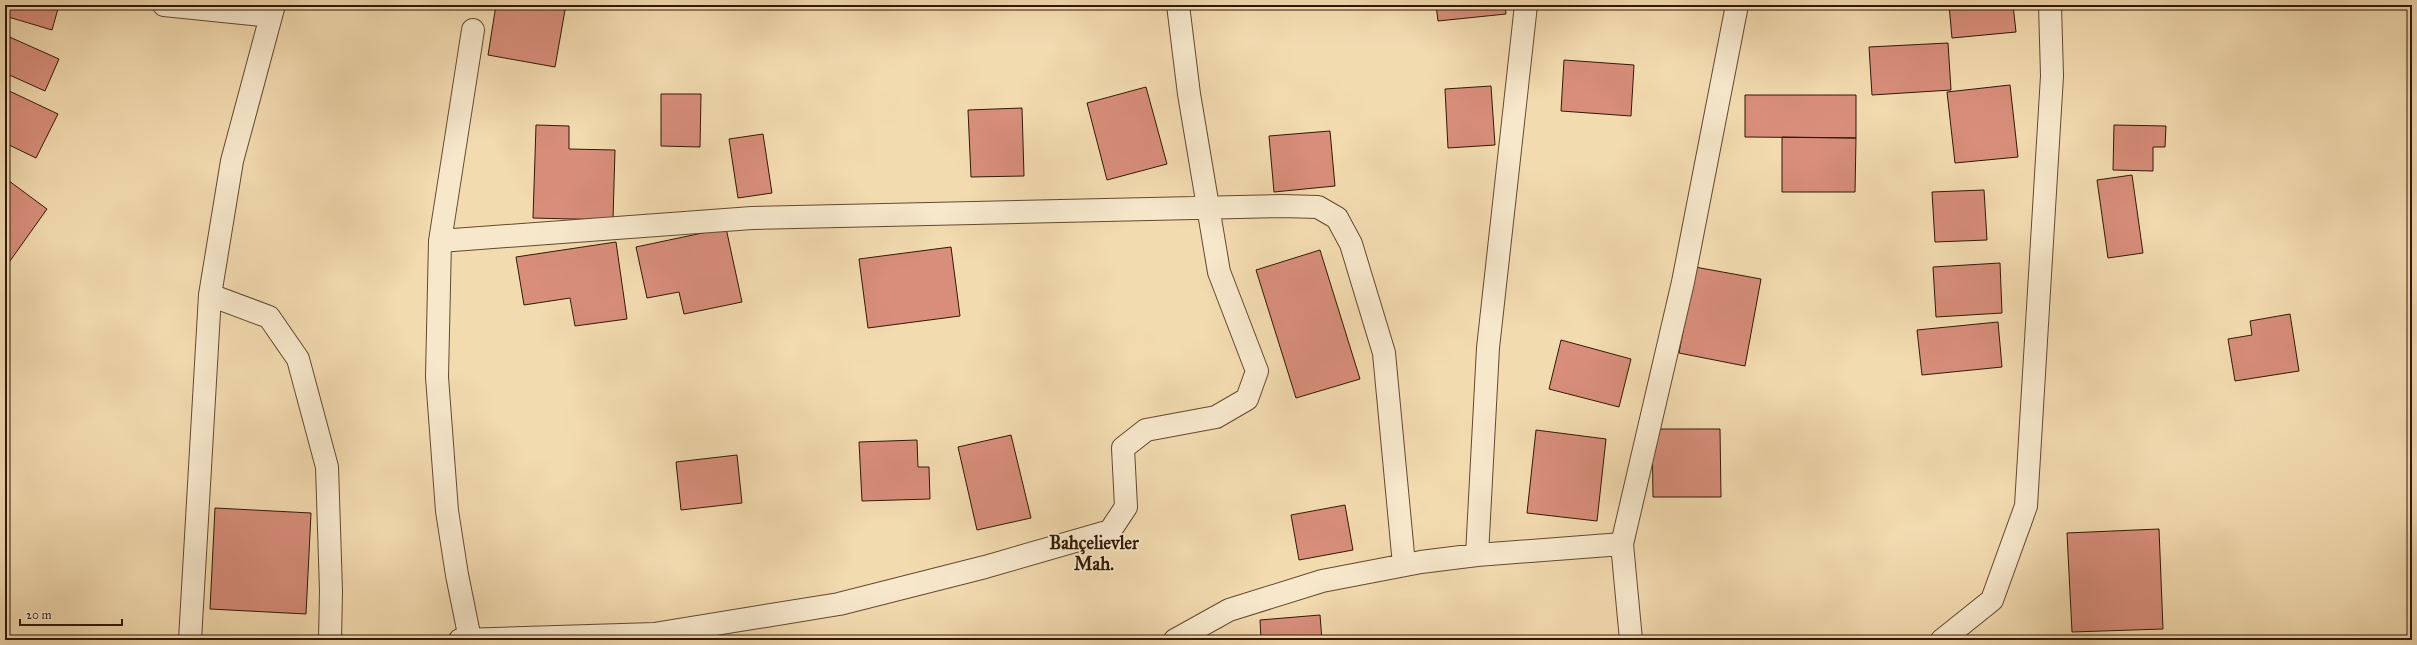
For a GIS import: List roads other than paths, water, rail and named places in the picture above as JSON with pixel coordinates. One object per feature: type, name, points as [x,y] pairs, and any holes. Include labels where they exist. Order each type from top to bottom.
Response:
[{"type":"street","points":[[164,5],[272,11],[232,161],[210,295],[190,640]]},
{"type":"street","points":[[473,30],[440,241],[437,377],[440,445],[465,639],[568,638],[654,634],[839,604],[985,567],[1110,531],[1126,507],[1123,448],[1146,430],[1216,417],[1247,399],[1257,371],[1219,272],[1189,94],[1178,5]]},
{"type":"street","points":[[1477,555],[1488,348],[1526,5]]},
{"type":"street","points":[[1630,640],[1622,544],[1683,282],[1737,5]]},
{"type":"street","points":[[1942,640],[1992,600],[2026,506],[2052,76],[2050,5]]},
{"type":"street","points":[[440,241],[752,218],[1318,207],[1337,218],[1351,244],[1384,353],[1404,565]]},
{"type":"street","points":[[210,295],[270,317],[298,359],[327,468],[331,591],[330,640]]},
{"type":"street","points":[[1175,640],[1229,610],[1322,581],[1404,565],[1477,555],[1622,544]]},
{"type":"district","name":"Bahçelievler Mah.","points":[[1094,553]]}]
